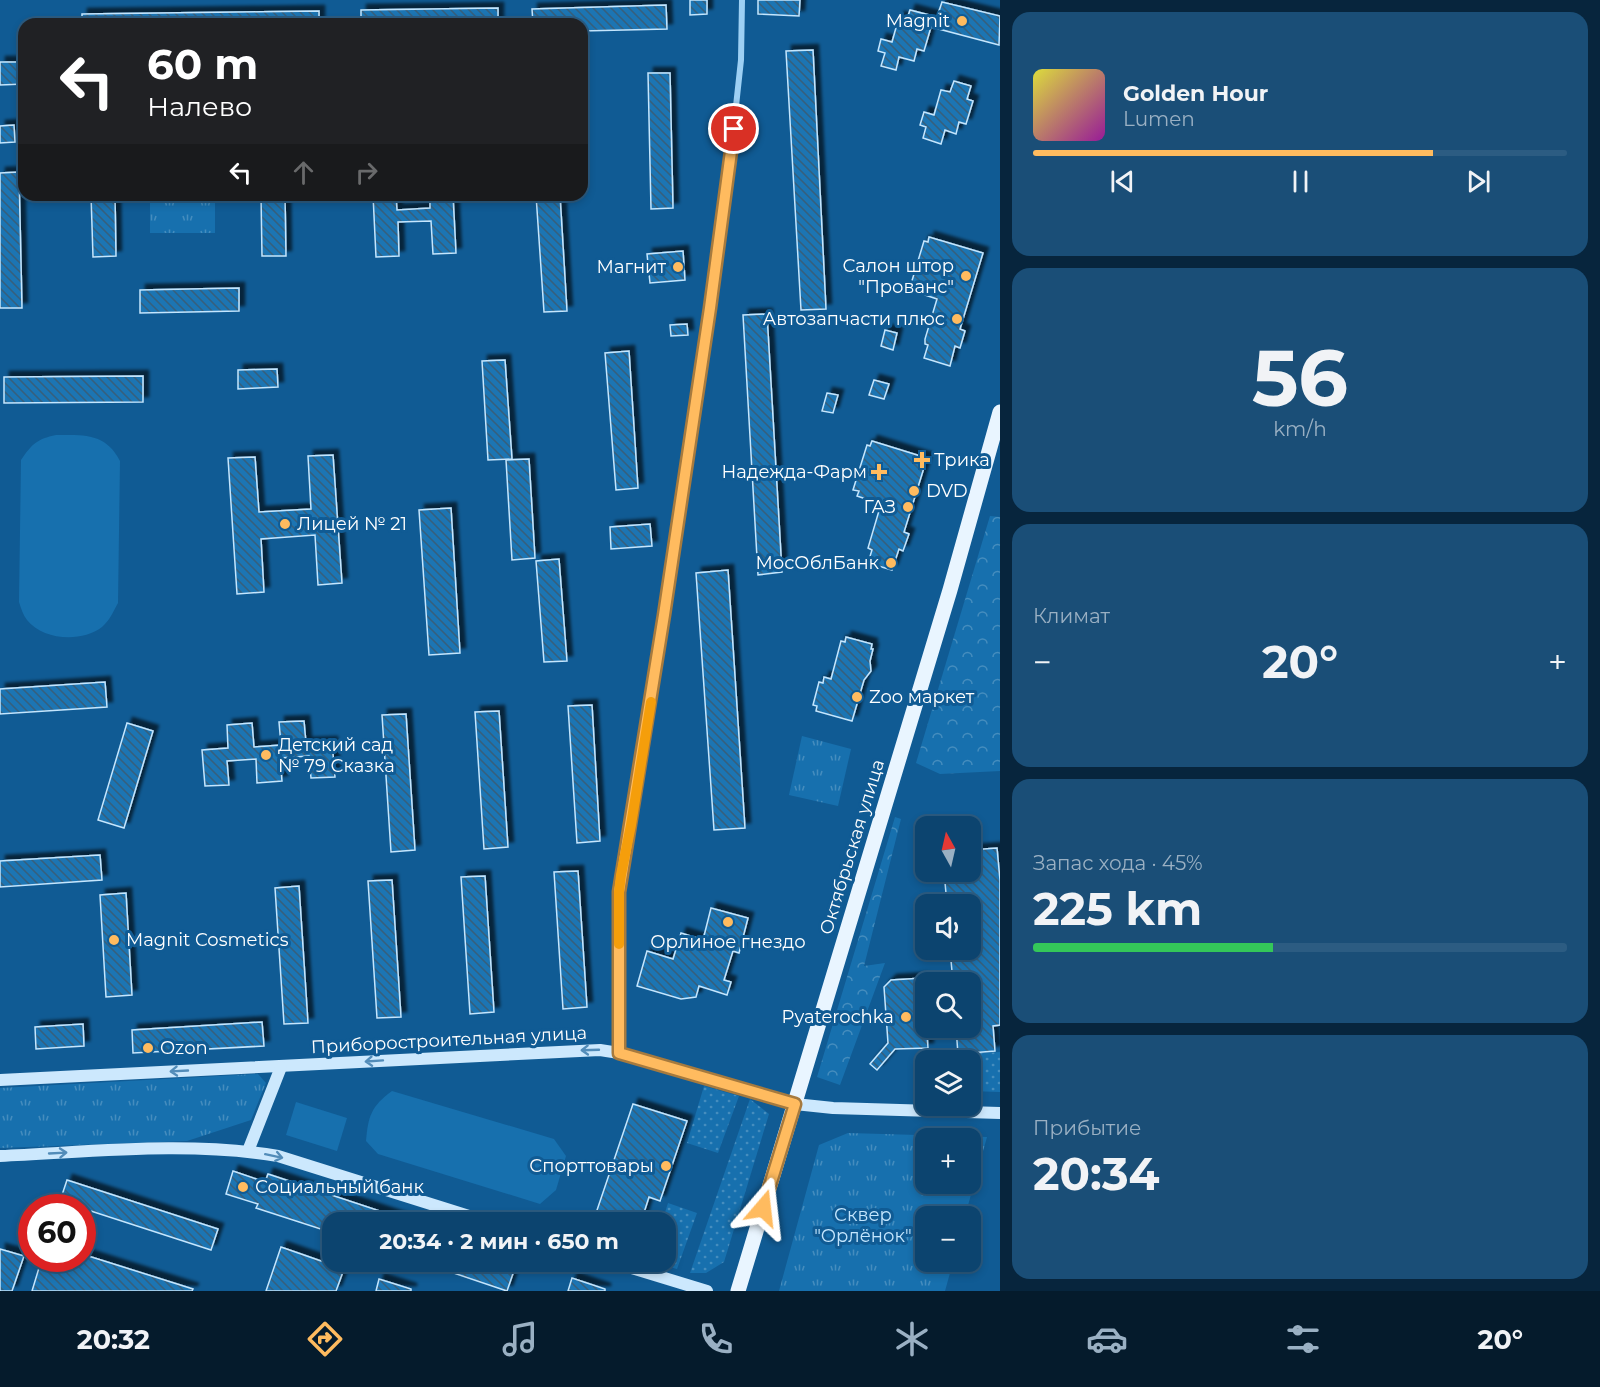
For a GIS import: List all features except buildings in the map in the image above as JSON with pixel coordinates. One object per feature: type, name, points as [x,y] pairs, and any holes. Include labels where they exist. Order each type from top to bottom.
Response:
[{"type":"main road","name":"Октябрьская улица","points":[[738,1291],[950,590],[995,452],[1000,412]]},
{"type":"main road","name":"Приборостроительная улица","points":[[0,1080],[600,1050],[619,1053],[795,1104],[833,1108],[1000,1113]]},
{"type":"main road","points":[[248,1151],[281,1067]]},
{"type":"main road","points":[[0,1156],[190,1149],[248,1151],[278,1156],[456,1212]]},
{"type":"main road","points":[[644,1272],[706,1291]]},
{"type":"street","points":[[619,1053],[619,892],[654,681],[731,152],[741,60],[742,0]]},
{"type":"green space","points":[[150,201],[215,201],[215,233],[150,233]]},
{"type":"green space","points":[[56,435],[85,436],[101,440],[108,445],[120,461],[118,603],[102,627],[73,637],[52,635],[34,627],[26,618],[19,602],[21,460],[36,443]]},
{"type":"green space","points":[[990,516],[1000,517],[1000,771],[940,774],[916,763]]},
{"type":"green space","points":[[802,736],[851,749],[838,806],[789,795]]},
{"type":"green space","points":[[895,817],[901,819],[864,966],[885,963],[840,1085],[817,1077]]},
{"type":"green space","points":[[1000,1052],[1000,1092],[981,1091],[981,1053]]},
{"type":"green space","points":[[258,1074],[266,1083],[251,1120],[187,1141],[0,1148],[0,1088]]},
{"type":"green space","points":[[704,1086],[739,1096],[718,1153],[687,1143]]},
{"type":"green space","points":[[392,1091],[554,1139],[566,1156],[556,1190],[540,1204],[378,1154],[366,1141],[368,1125],[375,1107]]},
{"type":"green space","points":[[750,1099],[769,1114],[724,1262],[706,1273],[690,1273]]},
{"type":"green space","points":[[296,1102],[347,1118],[337,1151],[286,1135]]},
{"type":"green space","name":"Сквер \"Орлёнок\"","points":[[848,1133],[915,1135],[915,1194],[971,1194],[968,1206],[915,1206],[915,1272],[950,1272],[945,1291],[779,1291],[819,1145]]},
{"type":"green space","name":"Сквер \"Орлёнок\"","points":[[981,1137],[987,1137],[981,1159]]},
{"type":"green space","points":[[668,1203],[697,1213],[677,1269],[676,1212],[665,1212]]},
{"type":"slow traffic","points":[[619,944],[621,875],[651,702]]},
{"type":"place","name":"Magnit","points":[[962,21]]},
{"type":"place","name":"Магнит","points":[[678,267]]},
{"type":"place","name":"Салон штор \"Прованс\"","points":[[966,276]]},
{"type":"place","name":"Автозапчасти плюс","points":[[957,319]]},
{"type":"place","name":"Трика","points":[[922,460]]},
{"type":"place","name":"Надежда-Фарм","points":[[879,472]]},
{"type":"place","name":"DVD","points":[[914,491]]},
{"type":"place","name":"ГАЗ","points":[[908,507]]},
{"type":"place","name":"Лицей № 21","points":[[285,524]]},
{"type":"place","name":"МосОблБанк","points":[[891,563]]},
{"type":"place","name":"Zoo маркет","points":[[857,697]]},
{"type":"place","name":"Детский сад № 79 Сказка","points":[[266,755]]},
{"type":"place","name":"Орлиное гнездо","points":[[728,922]]},
{"type":"place","name":"Magnit Cosmetics","points":[[114,940]]},
{"type":"place","name":"Pyaterochka","points":[[906,1017]]},
{"type":"place","name":"Ozon","points":[[148,1048]]},
{"type":"place","name":"Спорттовары","points":[[666,1166]]},
{"type":"place","name":"Социальный банк","points":[[243,1187]]},
{"type":"route","points":[[734,129],[664,615],[621,875],[619,892],[619,1053],[795,1104],[763,1208]]}]
